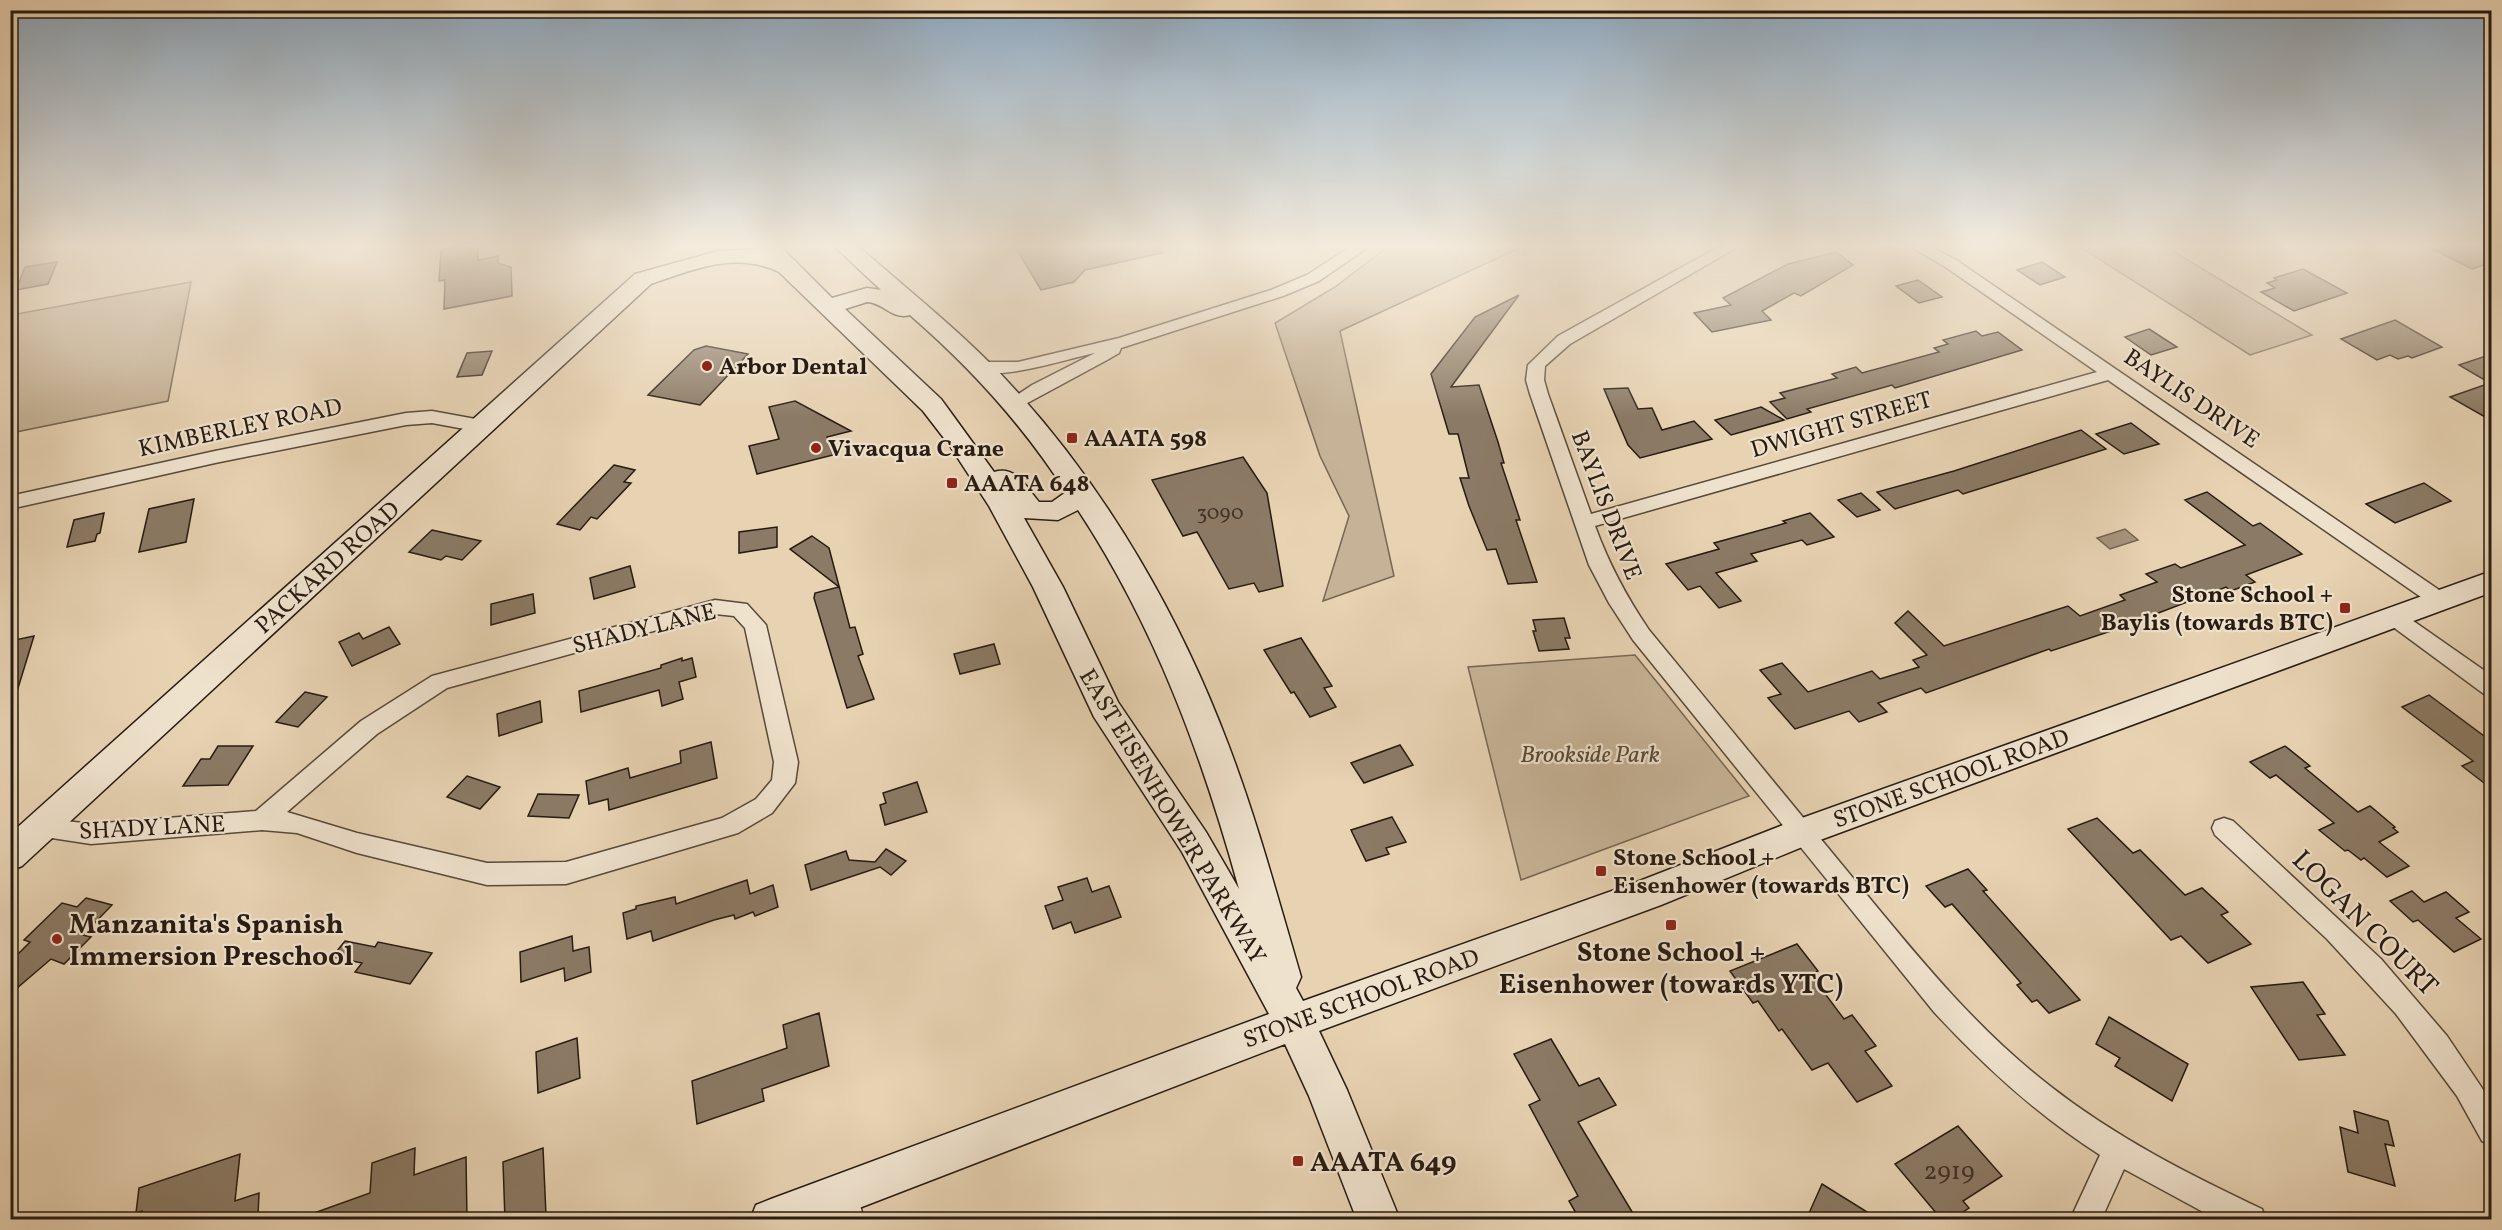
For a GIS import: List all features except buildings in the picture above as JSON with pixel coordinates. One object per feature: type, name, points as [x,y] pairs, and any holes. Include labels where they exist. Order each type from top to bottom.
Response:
[{"type":"main road","name":"PACKARD ROAD","points":[[10,856],[617,302]]},
{"type":"main road","name":"EAST EISENHOWER PARKWAY","points":[[824,302],[925,398],[959,440],[1002,504],[1048,587],[1105,708],[1194,842],[1295,1023],[1327,1090],[1373,1218]]},
{"type":"main road","points":[[829,307],[841,302]]},
{"type":"main road","points":[[892,302],[915,320],[942,329]]},
{"type":"main road","name":"EAST EISENHOWER PARKWAY","points":[[911,302],[981,367],[1014,403],[1082,494],[1119,554],[1168,646],[1210,740],[1235,811],[1295,1023]]},
{"type":"main road","points":[[959,440],[978,448],[990,458],[1025,507],[1031,511],[1048,513],[1058,511],[1082,494]]},
{"type":"main road","name":"STONE SCHOOL ROAD","points":[[771,1220],[846,1206],[1390,986],[1648,894],[1800,832],[2492,581]]},
{"type":"street","points":[[981,367],[1018,367],[1123,342],[1247,302]]},
{"type":"street","name":"BAYLIS DRIVE","points":[[1631,302],[1564,340],[1537,365],[1535,380],[1599,565],[1616,598],[1641,636],[1934,997],[2014,1074],[2118,1149],[2198,1195],[2251,1220]]},
{"type":"street","name":"BAYLIS DRIVE","points":[[2007,302],[2438,599]]},
{"type":"street","points":[[1014,403],[1036,387],[1091,363],[1123,342]]},
{"type":"street","name":"DWIGHT STREET","points":[[1584,523],[2111,374]]},
{"type":"street","name":"KIMBERLEY ROAD","points":[[10,503],[215,457],[406,419],[432,417],[482,426]]},
{"type":"street","name":"SHADY LANE","points":[[41,828],[91,834],[262,820],[297,823],[357,843],[487,874],[566,873],[729,826],[764,806],[783,783],[786,762],[755,625],[740,609],[715,606],[440,682],[406,702],[376,724],[262,820]]},
{"type":"street","points":[[2392,616],[2492,688]]},
{"type":"street","name":"LOGAN COURT","points":[[2224,828],[2326,921],[2390,984],[2443,1051],[2492,1131]]},
{"type":"street","points":[[2085,1220],[2118,1149]]},
{"type":"green space","points":[[80,302],[187,302],[168,401],[11,433],[11,315]]},
{"type":"green space","points":[[1309,302],[1402,302],[1340,331],[1394,576],[1323,601],[1349,516],[1320,456],[1275,323]]},
{"type":"green space","points":[[2167,302],[2258,302],[2312,335],[2250,355]]},
{"type":"green space","name":"Brookside Park","points":[[1635,655],[1749,796],[1521,880],[1468,667]]},
{"type":"shaded area","points":[[2125,529],[2138,540],[2110,549],[2097,538]]},
{"type":"place","name":"Arbor Dental","points":[[707,366]]},
{"type":"place","name":"AAATA 598","points":[[1072,438]]},
{"type":"place","name":"Vivacqua Crane","points":[[816,448]]},
{"type":"place","name":"AAATA 648","points":[[952,483]]},
{"type":"place","name":"Stone School + Baylis (towards BTC)","points":[[2345,608]]},
{"type":"place","name":"Stone School + Eisenhower (towards BTC)","points":[[1601,871]]},
{"type":"place","name":"Stone School + Eisenhower (towards YTC)","points":[[1671,925]]},
{"type":"place","name":"Manzanita's Spanish Immersion Preschool","points":[[57,939]]},
{"type":"place","name":"AAATA 649","points":[[1298,1161]]}]
